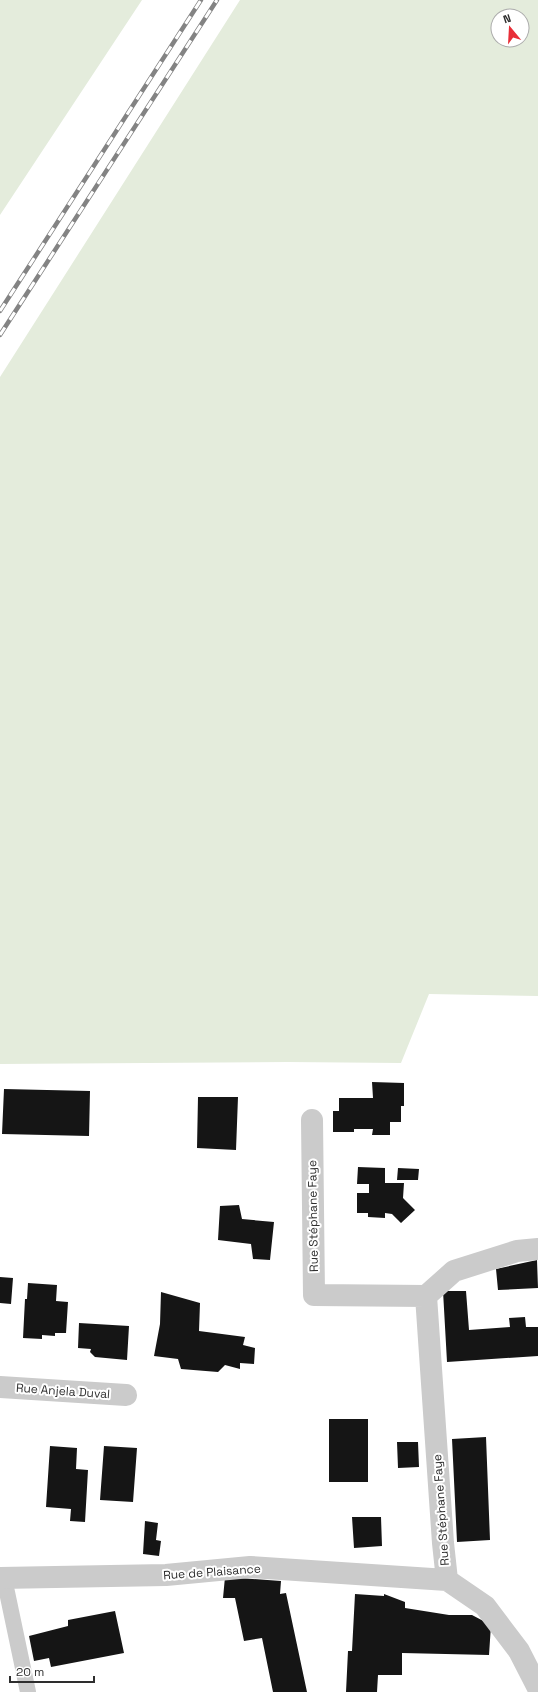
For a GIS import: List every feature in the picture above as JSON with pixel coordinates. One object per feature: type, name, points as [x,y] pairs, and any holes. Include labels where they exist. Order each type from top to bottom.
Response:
[{"type":"street","name":"Rue Stéphane Faye","points":[[312,1120],[314,1296],[426,1296],[443,1543],[447,1580],[485,1606],[519,1651],[538,1688]]},
{"type":"street","points":[[426,1296],[454,1271],[518,1251],[538,1249]]},
{"type":"street","name":"Rue Anjela Duval","points":[[0,1387],[126,1395]]},
{"type":"street","name":"Rue de Plaisance","points":[[2,1578],[166,1575],[250,1567],[447,1580]]},
{"type":"lane","points":[[2,1578],[28,1692]]},
{"type":"green space","points":[[0,0],[142,0],[0,215]]},
{"type":"green space","points":[[240,0],[538,0],[538,996],[429,994],[401,1063],[288,1062],[0,1064],[0,377]]},
{"type":"building","points":[[372,1082],[404,1083],[404,1106],[401,1106],[401,1122],[390,1122],[390,1135],[372,1135],[373,1129],[354,1129],[354,1132],[333,1132],[333,1111],[339,1111],[339,1098],[373,1098]]},
{"type":"building","points":[[4,1089],[90,1091],[89,1136],[2,1134]]},
{"type":"building","points":[[198,1097],[238,1097],[236,1150],[197,1148]]},
{"type":"building","points":[[358,1167],[385,1168],[385,1183],[404,1183],[403,1198],[415,1210],[401,1223],[392,1214],[385,1213],[385,1218],[368,1217],[368,1213],[357,1213],[357,1193],[369,1193],[369,1184],[357,1184]]},
{"type":"building","points":[[398,1168],[419,1169],[418,1180],[397,1180]]},
{"type":"building","points":[[239,1205],[242,1219],[274,1222],[270,1260],[253,1259],[251,1244],[218,1240],[220,1206]]},
{"type":"building","points":[[537,1260],[538,1288],[498,1290],[496,1269]]},
{"type":"building","points":[[0,1277],[13,1278],[11,1304],[0,1303]]},
{"type":"building","points":[[28,1283],[57,1285],[56,1301],[68,1302],[66,1333],[55,1333],[55,1336],[42,1335],[42,1339],[23,1338],[25,1299],[27,1299]]},
{"type":"building","points":[[443,1291],[466,1291],[469,1330],[510,1327],[509,1318],[525,1317],[526,1327],[538,1327],[538,1356],[447,1362]]},
{"type":"building","points":[[161,1292],[200,1303],[199,1331],[245,1337],[243,1345],[255,1348],[254,1364],[240,1363],[240,1369],[225,1365],[218,1372],[181,1369],[178,1359],[154,1356],[160,1324]]},
{"type":"building","points":[[79,1323],[129,1326],[127,1360],[95,1357],[90,1352],[91,1349],[78,1348]]},
{"type":"building","points":[[329,1419],[368,1419],[368,1482],[329,1482]]},
{"type":"building","points":[[486,1437],[490,1540],[457,1542],[452,1439]]},
{"type":"building","points":[[397,1442],[418,1442],[419,1467],[398,1468]]},
{"type":"building","points":[[50,1446],[77,1448],[76,1469],[88,1470],[85,1522],[70,1521],[71,1509],[46,1507]]},
{"type":"building","points":[[104,1446],[137,1448],[133,1502],[100,1500]]},
{"type":"building","points":[[352,1517],[381,1517],[382,1546],[354,1548]]},
{"type":"building","points":[[145,1521],[158,1523],[156,1540],[161,1541],[159,1556],[143,1554]]},
{"type":"building","points":[[225,1577],[281,1581],[280,1594],[286,1593],[307,1692],[273,1692],[262,1638],[244,1641],[235,1598],[223,1598]]},
{"type":"building","points":[[355,1594],[384,1596],[384,1594],[405,1602],[405,1608],[449,1615],[472,1615],[491,1625],[489,1655],[402,1653],[402,1675],[378,1675],[377,1692],[346,1692],[348,1651],[352,1651]]},
{"type":"building","points":[[115,1611],[124,1653],[51,1667],[49,1658],[34,1661],[29,1636],[68,1626],[68,1620]]},
{"type":"railway","points":[[0,311],[201,0]]},
{"type":"railway","points":[[0,335],[217,0]]}]
